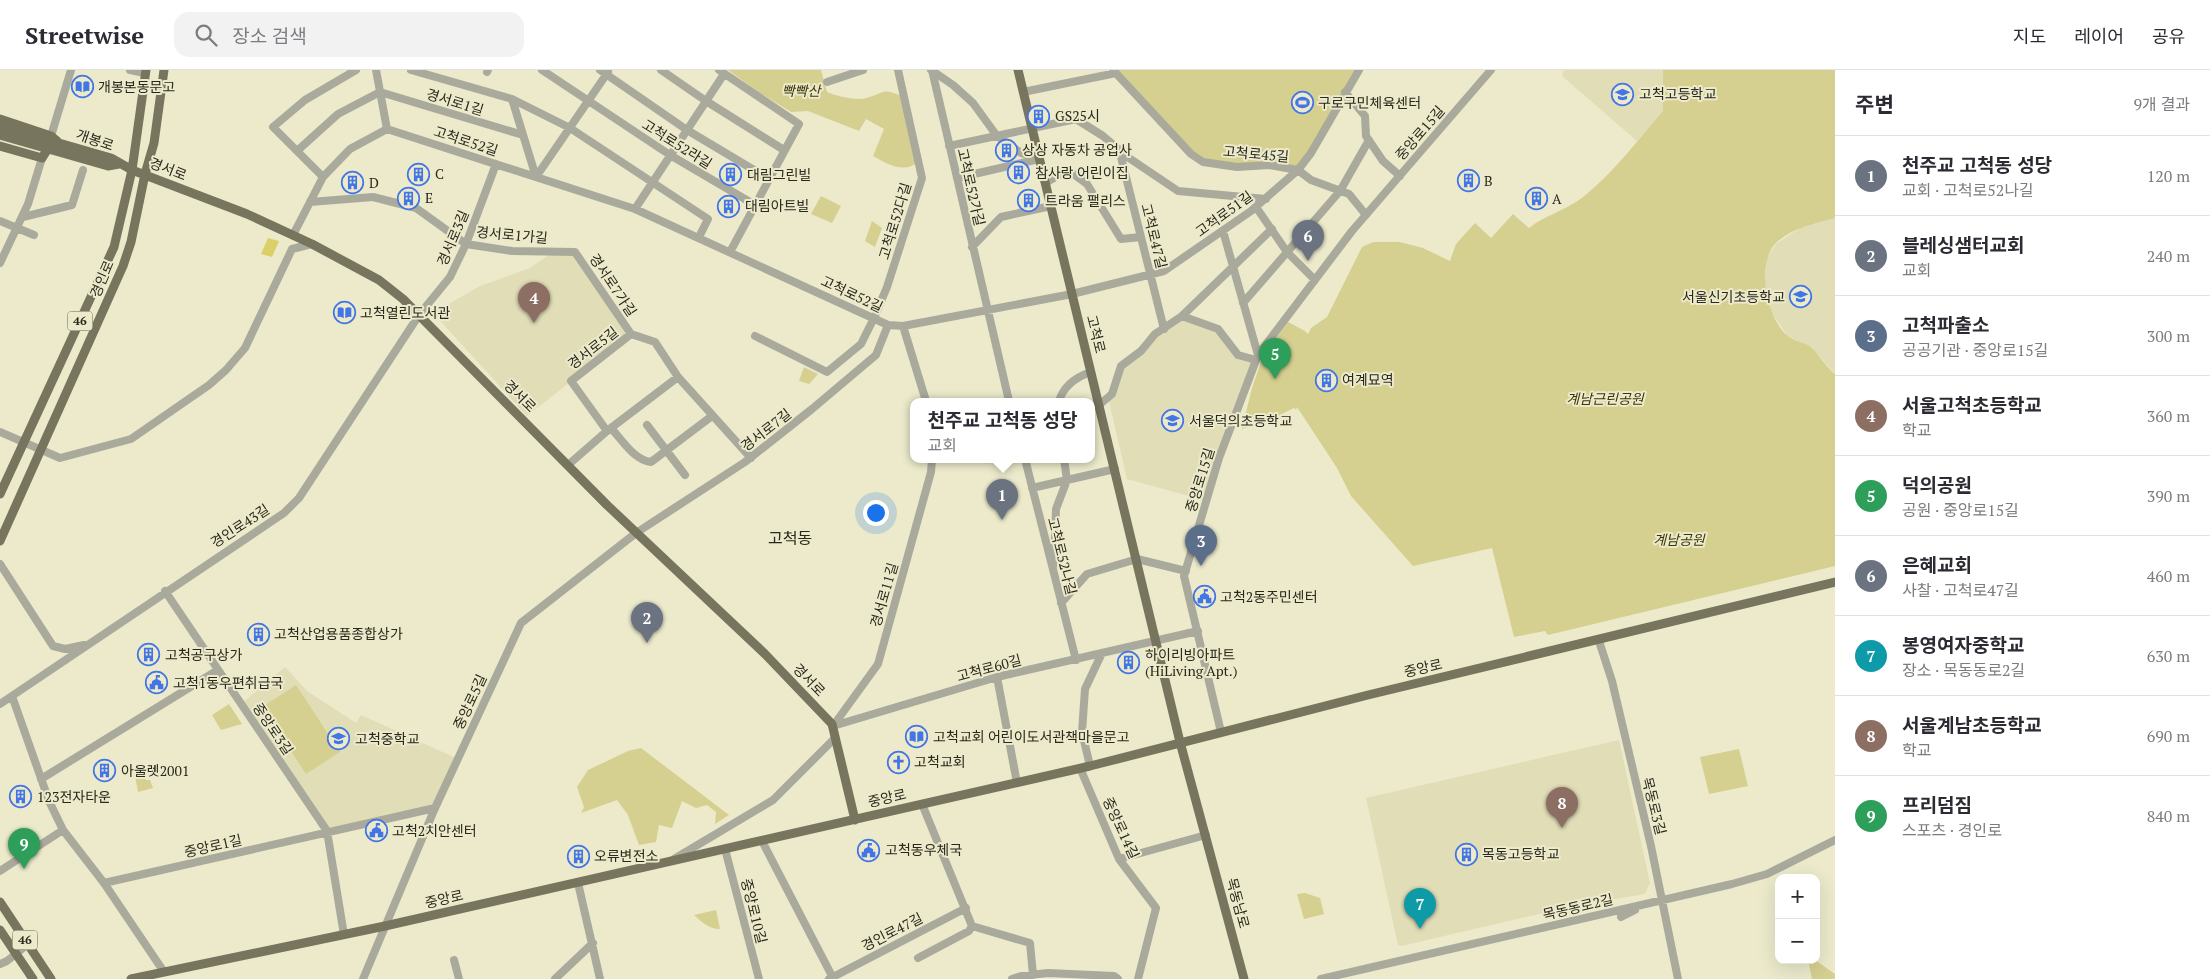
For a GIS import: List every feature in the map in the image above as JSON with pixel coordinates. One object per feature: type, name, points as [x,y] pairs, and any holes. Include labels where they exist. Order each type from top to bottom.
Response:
[{"type":"main road","name":"경인로","points":[[1,539],[123,266],[131,242],[144,174],[154,143],[164,70]]},
{"type":"main road","name":"고척로","points":[[1018,70],[1180,742]]},
{"type":"main road","name":"경인로","points":[[0,494],[114,247],[132,170],[145,71]]},
{"type":"main road","points":[[0,119],[51,136],[59,142]]},
{"type":"main road","name":"개봉로","points":[[0,126],[111,158],[119,164]]},
{"type":"main road","name":"개봉로","points":[[0,135],[44,154],[108,166],[119,164]]},
{"type":"main road","points":[[0,148],[44,154]]},
{"type":"main road","name":"경서로","points":[[119,164],[247,214],[294,235],[379,280],[419,315],[636,533],[765,654],[832,725]]},
{"type":"main road","name":"중앙로","points":[[131,979],[344,935],[1018,783],[1835,582]]},
{"type":"main road","points":[[832,725],[854,820]]},
{"type":"main road","name":"목동남로","points":[[1180,742],[1244,979]]},
{"type":"main road","name":"46","points":[[0,902],[51,979]]},
{"type":"main road","name":"46","points":[[0,930],[33,979]]},
{"type":"street","points":[[51,136],[71,70]]},
{"type":"street","name":"경인로","points":[[130,70],[145,71]]},
{"type":"street","points":[[323,177],[273,127],[305,100],[356,70]]},
{"type":"street","points":[[294,235],[323,177],[350,149],[387,129],[376,70]]},
{"type":"street","points":[[411,70],[512,98],[570,128],[708,219],[699,237]]},
{"type":"street","name":"고척로52라길","points":[[542,70],[670,155],[755,205]]},
{"type":"street","points":[[661,70],[784,150]]},
{"type":"street","points":[[827,82],[863,70]]},
{"type":"street","name":"고척로52다길","points":[[755,336],[826,372],[861,344],[887,287],[922,178],[898,70]]},
{"type":"street","points":[[931,70],[953,84],[973,103],[997,136],[1021,152],[1039,159]]},
{"type":"street","name":"고척로52가길","points":[[931,70],[987,310]]},
{"type":"street","name":"고척로51길","points":[[1072,294],[1164,271],[1256,207],[1298,170],[1311,153],[1359,70]]},
{"type":"street","name":"중앙로15길","points":[[1221,732],[1184,576],[1219,458],[1257,357],[1366,215],[1491,70]]},
{"type":"street","points":[[536,177],[588,101],[605,71]]},
{"type":"street","name":"고척로52라길","points":[[605,71],[687,130],[769,179]]},
{"type":"street","points":[[635,209],[706,101],[722,72],[799,124],[730,252]]},
{"type":"street","points":[[1023,92],[1115,72]]},
{"type":"street","name":"고척로45길","points":[[1115,72],[1191,154],[1203,162],[1237,166],[1269,165],[1298,170],[1311,180],[1349,194],[1366,215]]},
{"type":"street","points":[[297,151],[338,114],[380,92]]},
{"type":"street","name":"경서로1길","points":[[380,92],[523,135]]},
{"type":"street","points":[[1345,92],[1365,116],[1366,136],[1384,161],[1400,176]]},
{"type":"street","points":[[512,98],[536,177]]},
{"type":"street","points":[[949,146],[1076,119],[1103,136],[1178,191],[1266,199]]},
{"type":"street","name":"고척로52길","points":[[387,129],[635,209],[888,325],[903,326],[1072,294]]},
{"type":"street","points":[[1243,303],[1340,191],[1369,140]]},
{"type":"street","name":"고척로47길","points":[[1119,149],[1164,328]]},
{"type":"street","points":[[0,263],[18,228],[44,154]]},
{"type":"street","points":[[956,178],[1039,159]]},
{"type":"street","name":"경서로3길","points":[[419,315],[450,277],[466,244],[496,164]]},
{"type":"street","points":[[22,218],[72,205],[83,170]]},
{"type":"street","points":[[1045,183],[1068,170],[1087,184],[1121,239],[1142,237]]},
{"type":"street","name":"경서로1가길","points":[[310,202],[373,197],[416,208],[466,244],[512,251],[575,252]]},
{"type":"street","points":[[972,247],[1001,217],[1051,206]]},
{"type":"street","points":[[1256,207],[1287,252],[1315,280]]},
{"type":"street","points":[[0,221],[34,235]]},
{"type":"street","points":[[1099,405],[1112,394],[1121,366],[1164,328],[1182,316],[1233,269],[1272,229]]},
{"type":"street","points":[[1182,316],[1218,329],[1238,355],[1257,357],[1222,231]]},
{"type":"street","points":[[0,432],[40,452],[60,458],[131,439],[209,385],[226,370],[245,348],[292,249],[312,244]]},
{"type":"street","name":"경서로7가길","points":[[575,252],[632,334],[655,342],[678,377],[751,458]]},
{"type":"street","points":[[987,310],[1008,398]]},
{"type":"street","name":"경인로43길","points":[[0,704],[95,641],[165,591],[284,513],[299,498],[419,315]]},
{"type":"street","name":"경서로7길","points":[[636,533],[751,458],[812,409],[876,355],[888,325]]},
{"type":"street","points":[[903,326],[925,398]]},
{"type":"street","name":"경서로5길","points":[[609,430],[571,381],[632,334]]},
{"type":"street","points":[[1060,398],[1061,394],[1078,376],[1091,372]]},
{"type":"street","points":[[568,465],[609,430],[678,377]]},
{"type":"street","points":[[609,430],[637,456],[644,461],[651,462],[712,416]]},
{"type":"street","points":[[647,424],[684,475]]},
{"type":"street","name":"경서로11길","points":[[832,725],[878,664],[932,472],[932,463]]},
{"type":"street","name":"고척로52나길","points":[[1025,463],[1076,660]]},
{"type":"street","points":[[1053,573],[1056,509],[1067,480],[1065,463]]},
{"type":"street","points":[[1032,488],[1115,469]]},
{"type":"street","name":"중앙로5길","points":[[363,979],[435,808],[521,623],[636,533]]},
{"type":"street","points":[[0,549],[1,539]]},
{"type":"street","points":[[1061,603],[1087,574],[1137,559],[1186,571]]},
{"type":"street","points":[[0,564],[53,646],[57,648],[74,648],[95,641]]},
{"type":"street","name":"중앙로3길","points":[[165,591],[327,831],[344,935]]},
{"type":"street","points":[[1157,641],[1198,631]]},
{"type":"street","name":"고척로60길","points":[[832,725],[997,678],[1157,641]]},
{"type":"street","name":"목동로3길","points":[[1599,641],[1612,681],[1663,900],[1678,979]]},
{"type":"street","name":"중앙로14길","points":[[1102,653],[1085,689],[1082,732],[1085,767],[1119,859],[1156,908],[1138,979]]},
{"type":"street","points":[[41,779],[218,670]]},
{"type":"street","points":[[997,678],[1018,783]]},
{"type":"street","points":[[12,696],[41,779],[63,830],[104,883],[164,972]]},
{"type":"street","points":[[671,861],[773,800],[835,738]]},
{"type":"street","points":[[922,804],[972,926]]},
{"type":"street","points":[[327,831],[435,808]]},
{"type":"street","points":[[0,871],[63,830]]},
{"type":"street","name":"중앙로1길","points":[[104,883],[327,831]]},
{"type":"street","points":[[1119,859],[1206,834]]},
{"type":"street","name":"목동동로2길","points":[[1321,979],[1648,904],[1767,874],[1835,840]]},
{"type":"street","points":[[762,841],[831,978]]},
{"type":"street","name":"중앙로10길","points":[[725,849],[759,979]]},
{"type":"street","points":[[578,883],[600,979]]},
{"type":"street","points":[[1621,917],[1648,904]]},
{"type":"street","name":"경인로47길","points":[[831,978],[966,908]]},
{"type":"street","points":[[918,958],[969,931],[972,926]]},
{"type":"street","points":[[972,926],[1030,943],[1033,975]]},
{"type":"street","points":[[555,979],[592,942]]},
{"type":"street","points":[[0,964],[28,944]]},
{"type":"street","points":[[454,960],[459,979]]},
{"type":"street","points":[[1012,979],[1048,973],[1114,976],[1118,979]]},
{"type":"shaded area","name":"고척고등학교","points":[[1564,70],[1663,70],[1664,111],[1637,141],[1562,76]]},
{"type":"shaded area","name":"서울신기초등학교","points":[[1835,218],[1835,374],[1811,347],[1788,336],[1771,312],[1765,282],[1767,258],[1776,244],[1800,228]]},
{"type":"shaded area","points":[[268,238],[279,241],[272,257],[261,254]]},
{"type":"shaded area","points":[[553,252],[575,252],[631,334],[527,416],[433,313],[480,286],[530,268]]},
{"type":"shaded area","name":"서울덕의초등학교","points":[[1182,316],[1218,329],[1238,355],[1256,360],[1207,501],[1127,479],[1108,397],[1121,366]]},
{"type":"shaded area","name":"고척중학교","points":[[285,667],[307,691],[356,723],[361,715],[458,759],[435,808],[327,831],[241,704]]},
{"type":"shaded area","points":[[1619,740],[1650,883],[1645,894],[1574,906],[1401,946],[1398,945],[1366,798]]},
{"type":"green space","name":"빡빡산","points":[[728,70],[821,70],[827,92],[831,94],[846,98],[862,99],[884,92],[891,92],[904,97],[918,162],[913,166],[901,167],[890,165],[873,156],[884,129],[866,119],[859,131],[808,111],[791,112]]},
{"type":"green space","points":[[1113,70],[1359,70],[1298,170],[1203,161]]},
{"type":"green space","name":"계남근린공원","points":[[1663,70],[1835,70],[1835,218],[1803,227],[1788,234],[1775,244],[1769,253],[1765,278],[1766,292],[1774,318],[1781,328],[1791,338],[1812,348],[1835,374],[1835,566],[1548,635],[1545,631],[1514,637],[1492,548],[1413,566],[1351,496],[1337,468],[1297,407],[1296,410],[1294,408],[1270,420],[1242,429],[1252,388],[1263,356],[1288,322],[1308,334],[1311,328],[1327,317],[1362,247],[1373,242],[1400,242],[1423,248],[1450,261],[1456,244],[1475,223],[1491,238],[1513,214],[1529,228],[1579,200],[1591,191],[1613,169],[1663,111]]},
{"type":"green space","points":[[821,196],[841,206],[832,223],[811,214]]},
{"type":"green space","points":[[872,221],[882,228],[875,247],[865,241]]},
{"type":"green space","points":[[804,367],[818,374],[809,384],[799,381]]},
{"type":"green space","points":[[296,685],[340,752],[306,774],[262,707]]},
{"type":"green space","points":[[229,704],[242,724],[221,730],[212,715]]},
{"type":"green space","points":[[641,748],[729,815],[715,824],[716,812],[707,805],[696,808],[682,801],[672,828],[659,825],[656,842],[639,845],[628,815],[617,800],[581,813],[584,807],[577,787],[588,770],[628,751]]},
{"type":"green space","points":[[1739,749],[1748,786],[1709,794],[1700,757]]},
{"type":"green space","points":[[138,773],[146,780],[150,780],[153,788],[138,792],[135,776]]},
{"type":"green space","points":[[1305,893],[1320,898],[1324,914],[1304,919],[1297,894]]},
{"type":"green space","points":[[716,910],[720,929],[703,923],[694,915]]},
{"type":"green space","points":[[1809,964],[1820,964],[1835,974],[1835,979],[1812,979]]},
{"type":"place","name":"개봉본동문고","points":[[82,87]]},
{"type":"place","name":"고척고등학교","points":[[1623,94]]},
{"type":"place","name":"구로구민체육센터","points":[[1302,103]]},
{"type":"place","name":"GS25시","points":[[1039,116]]},
{"type":"place","name":"상상 자동차 공업사","points":[[1006,150]]},
{"type":"place","name":"참사랑 어린이집","points":[[1019,173]]},
{"type":"place","name":"C","points":[[419,174]]},
{"type":"place","name":"대림그린빌","points":[[731,175]]},
{"type":"place","name":"B","points":[[1468,181]]},
{"type":"place","name":"D","points":[[353,183]]},
{"type":"place","name":"E","points":[[409,198]]},
{"type":"place","name":"A","points":[[1536,199]]},
{"type":"place","name":"트라움 팰리스","points":[[1029,201]]},
{"type":"place","name":"대림아트빌","points":[[729,206]]},
{"type":"place","name":"은혜교회","points":[[1308,261]]},
{"type":"place","name":"서울신기초등학교","points":[[1801,297]]},
{"type":"place","name":"고척열린도서관","points":[[344,313]]},
{"type":"place","name":"서울고척초등학교","points":[[534,323]]},
{"type":"place","name":"덕의공원","points":[[1275,379]]},
{"type":"place","name":"여계묘역","points":[[1326,380]]},
{"type":"place","name":"서울덕의초등학교","points":[[1173,421]]},
{"type":"place","name":"천주교 고척동 성당","points":[[1002,520]]},
{"type":"place","name":"고척파출소","points":[[1201,566]]},
{"type":"place","name":"고척2동주민센터","points":[[1204,597]]},
{"type":"place","name":"고척산업용품종합상가","points":[[258,634]]},
{"type":"place","name":"블레싱샘터교회","points":[[647,643]]},
{"type":"place","name":"고척공구상가","points":[[149,655]]},
{"type":"place","name":"하이리빙아파트 (HiLiving Apt.)","points":[[1129,663]]},
{"type":"place","name":"고척1동우편취급국","points":[[157,683]]},
{"type":"place","name":"고척교회 어린이도서관책마을문고","points":[[917,737]]},
{"type":"place","name":"고척중학교","points":[[339,739]]},
{"type":"place","name":"고척교회","points":[[898,762]]},
{"type":"place","name":"아울렛2001","points":[[105,771]]},
{"type":"place","name":"123전자타운","points":[[21,797]]},
{"type":"place","name":"서울계남초등학교","points":[[1562,828]]},
{"type":"place","name":"고척2치안센터","points":[[376,831]]},
{"type":"place","name":"고척동우체국","points":[[869,850]]},
{"type":"place","name":"목동고등학교","points":[[1466,854]]},
{"type":"place","name":"오류변전소","points":[[578,856]]},
{"type":"place","name":"프리덤짐","points":[[24,869]]},
{"type":"place","name":"봉영여자중학교","points":[[1420,929]]},
{"type":"district","name":"고척동","points":[[790,538]]},
{"type":"park label","name":"계남공원","points":[[1679,540]]}]
